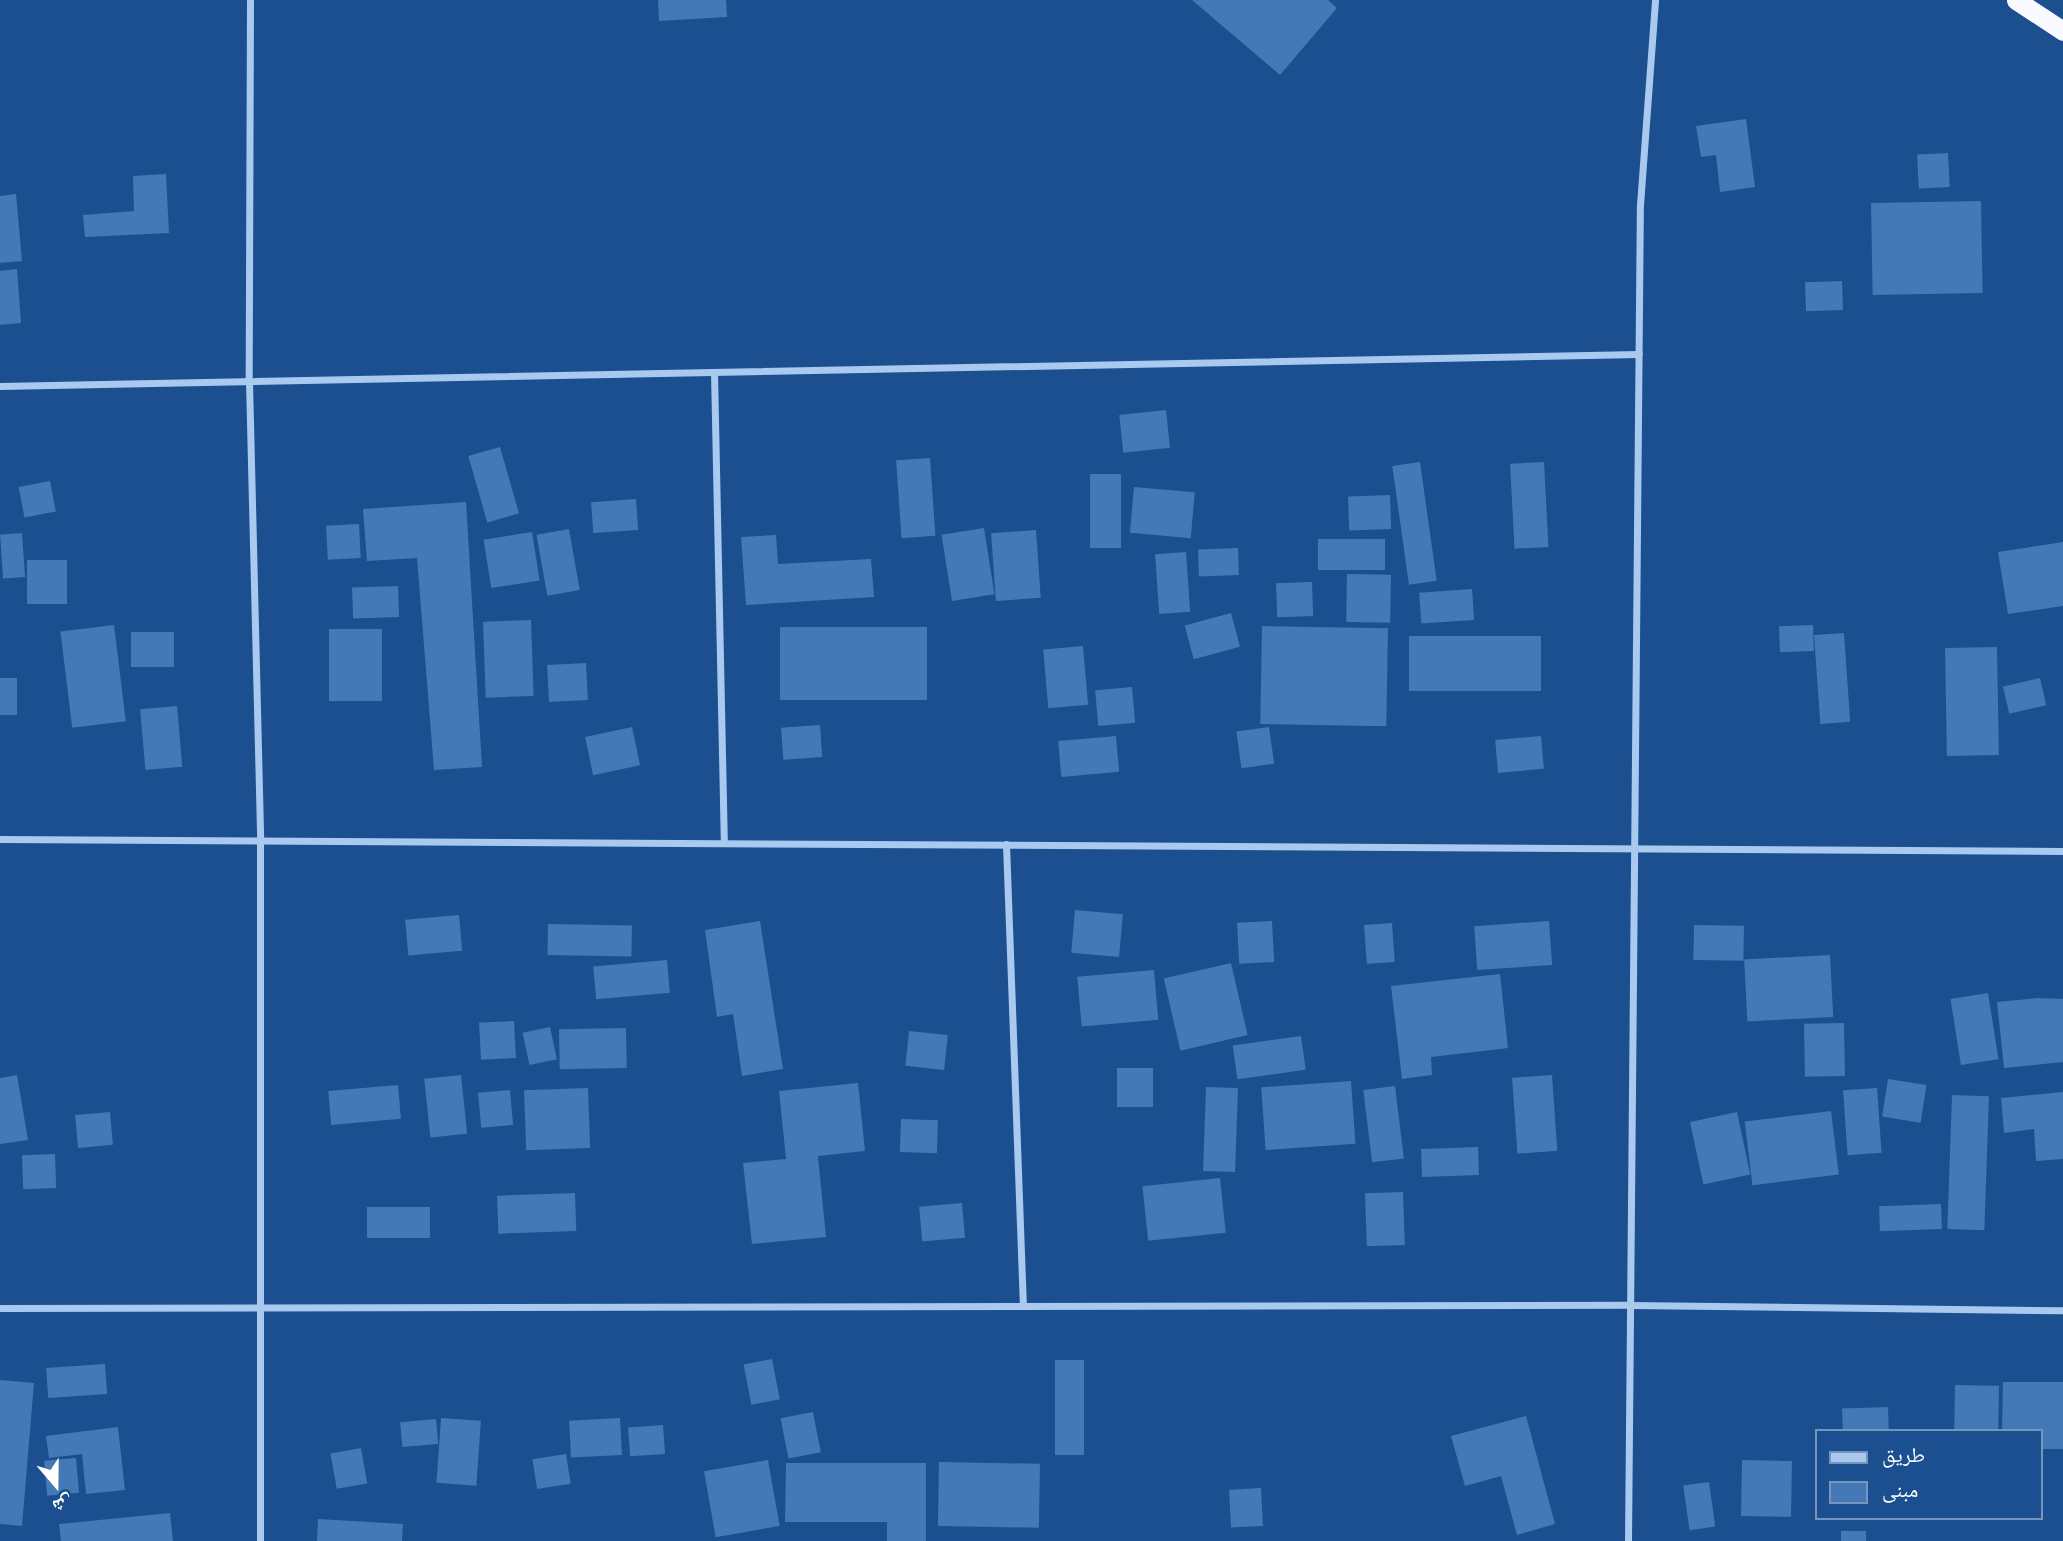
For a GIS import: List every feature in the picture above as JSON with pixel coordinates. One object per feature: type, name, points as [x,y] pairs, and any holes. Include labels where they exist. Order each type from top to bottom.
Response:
[{"type":"highway","points":[[2016,0],[2063,31]]},
{"type":"street","points":[[250,0],[248,381],[260,842],[260,1541]]},
{"type":"street","points":[[1628,1541],[1640,205],[1655,0]]},
{"type":"street","points":[[0,386],[1639,354]]},
{"type":"street","points":[[714,372],[724,843]]},
{"type":"street","points":[[0,839],[2063,850]]},
{"type":"street","points":[[1006,844],[1023,1304]]},
{"type":"street","points":[[0,1308],[1023,1304],[1630,1305],[2063,1310]]},
{"type":"building","points":[[658,0],[726,0],[727,17],[659,21]]},
{"type":"building","points":[[1192,0],[1328,0],[1337,8],[1280,75]]},
{"type":"building","points":[[1746,119],[1755,187],[1720,192],[1716,155],[1701,157],[1696,126]]},
{"type":"building","points":[[1948,153],[1950,187],[1919,189],[1917,155]]},
{"type":"building","points":[[166,174],[169,233],[85,237],[83,215],[134,211],[133,176]]},
{"type":"building","points":[[16,194],[22,261],[0,263],[0,196]]},
{"type":"building","points":[[1981,201],[1983,293],[1873,295],[1871,203]]},
{"type":"building","points":[[17,269],[21,323],[0,325],[0,271]]},
{"type":"building","points":[[1842,281],[1843,310],[1806,311],[1805,282]]},
{"type":"building","points":[[1166,410],[1170,448],[1123,453],[1119,415]]},
{"type":"building","points":[[500,447],[519,513],[487,522],[468,456]]},
{"type":"building","points":[[930,458],[935,536],[902,538],[896,460]]},
{"type":"building","points":[[1420,462],[1437,581],[1409,585],[1392,466]]},
{"type":"building","points":[[1544,462],[1548,547],[1514,549],[1510,464]]},
{"type":"building","points":[[1090,474],[1121,474],[1121,548],[1090,548]]},
{"type":"building","points":[[50,481],[56,511],[25,518],[19,487]]},
{"type":"building","points":[[1134,487],[1195,492],[1191,538],[1130,533]]},
{"type":"building","points":[[1390,495],[1391,529],[1349,530],[1348,496]]},
{"type":"building","points":[[636,499],[638,530],[593,533],[591,502]]},
{"type":"building","points":[[466,502],[482,767],[434,770],[417,558],[367,561],[363,509]]},
{"type":"building","points":[[359,524],[361,558],[328,560],[326,526]]},
{"type":"building","points":[[984,528],[994,594],[952,601],[942,535]]},
{"type":"building","points":[[569,529],[580,590],[547,596],[537,535]]},
{"type":"building","points":[[1036,530],[1041,598],[996,601],[991,533]]},
{"type":"building","points":[[532,532],[540,580],[491,588],[484,540]]},
{"type":"building","points":[[22,533],[25,577],[3,578],[0,535]]},
{"type":"building","points":[[776,535],[778,564],[871,559],[874,597],[746,605],[741,537]]},
{"type":"building","points":[[1318,539],[1385,539],[1385,570],[1318,570]]},
{"type":"building","points":[[2063,542],[2063,606],[2008,614],[1998,552]]},
{"type":"building","points":[[1238,548],[1239,575],[1199,576],[1198,549]]},
{"type":"building","points":[[1186,552],[1190,612],[1159,614],[1155,554]]},
{"type":"building","points":[[27,560],[67,560],[67,604],[27,604]]},
{"type":"building","points":[[1347,574],[1391,575],[1390,623],[1346,622]]},
{"type":"building","points":[[1312,582],[1313,616],[1277,617],[1276,583]]},
{"type":"building","points":[[398,586],[399,617],[353,619],[352,588]]},
{"type":"building","points":[[1472,589],[1474,620],[1421,624],[1419,593]]},
{"type":"building","points":[[1231,613],[1240,647],[1194,659],[1185,625]]},
{"type":"building","points":[[531,620],[534,696],[486,698],[483,622]]},
{"type":"building","points":[[114,625],[126,721],[72,728],[60,632]]},
{"type":"building","points":[[1813,625],[1814,651],[1780,652],[1779,626]]},
{"type":"building","points":[[1262,626],[1388,628],[1386,726],[1260,724]]},
{"type":"building","points":[[780,627],[927,627],[927,700],[780,700]]},
{"type":"building","points":[[329,629],[382,629],[382,701],[329,701]]},
{"type":"building","points":[[131,632],[174,632],[174,667],[131,667]]},
{"type":"building","points":[[1844,633],[1850,722],[1820,724],[1814,635]]},
{"type":"building","points":[[1409,636],[1541,636],[1541,691],[1409,691]]},
{"type":"building","points":[[1083,646],[1088,705],[1048,708],[1043,649]]},
{"type":"building","points":[[1997,647],[1999,755],[1947,756],[1945,648]]},
{"type":"building","points":[[586,663],[588,700],[549,702],[547,665]]},
{"type":"building","points":[[0,678],[17,678],[17,715],[0,715]]},
{"type":"building","points":[[2040,678],[2046,705],[2009,714],[2003,687]]},
{"type":"building","points":[[1132,687],[1135,723],[1098,726],[1095,690]]},
{"type":"building","points":[[177,706],[182,767],[145,770],[140,709]]},
{"type":"building","points":[[820,725],[822,757],[783,760],[781,728]]},
{"type":"building","points":[[632,727],[640,765],[593,775],[585,737]]},
{"type":"building","points":[[1269,727],[1274,764],[1241,768],[1236,732]]},
{"type":"building","points":[[1116,736],[1119,772],[1061,777],[1058,741]]},
{"type":"building","points":[[1541,736],[1544,769],[1498,773],[1495,740]]},
{"type":"building","points":[[1075,910],[1123,914],[1119,957],[1071,953]]},
{"type":"building","points":[[459,915],[462,951],[408,956],[405,920]]},
{"type":"building","points":[[760,921],[783,1069],[742,1076],[733,1014],[717,1017],[705,930]]},
{"type":"building","points":[[1272,921],[1274,962],[1239,964],[1237,923]]},
{"type":"building","points":[[1549,921],[1552,965],[1477,970],[1474,926]]},
{"type":"building","points":[[1392,923],[1395,962],[1367,964],[1364,925]]},
{"type":"building","points":[[548,924],[632,925],[631,956],[547,955]]},
{"type":"building","points":[[1694,925],[1744,926],[1743,961],[1693,960]]},
{"type":"building","points":[[1830,955],[1833,1017],[1747,1021],[1744,960]]},
{"type":"building","points":[[667,960],[670,993],[596,999],[593,966]]},
{"type":"building","points":[[1231,963],[1248,1035],[1180,1051],[1164,979]]},
{"type":"building","points":[[1154,970],[1158,1020],[1082,1027],[1077,977]]},
{"type":"building","points":[[1500,974],[1508,1048],[1431,1057],[1432,1075],[1402,1079],[1391,986]]},
{"type":"building","points":[[1988,993],[1998,1059],[1961,1065],[1950,999]]},
{"type":"building","points":[[2038,998],[2063,999],[2063,1062],[2004,1068],[1997,1002]]},
{"type":"building","points":[[514,1021],[516,1058],[481,1060],[479,1023]]},
{"type":"building","points":[[1844,1023],[1845,1076],[1805,1077],[1804,1024]]},
{"type":"building","points":[[550,1027],[557,1059],[529,1065],[523,1033]]},
{"type":"building","points":[[626,1028],[627,1068],[560,1069],[559,1029]]},
{"type":"building","points":[[909,1031],[948,1035],[944,1070],[905,1066]]},
{"type":"building","points":[[1301,1036],[1306,1070],[1237,1079],[1233,1046]]},
{"type":"building","points":[[1117,1068],[1153,1068],[1153,1107],[1117,1107]]},
{"type":"building","points":[[17,1075],[28,1140],[0,1144],[0,1078]]},
{"type":"building","points":[[461,1075],[467,1134],[430,1138],[424,1079]]},
{"type":"building","points":[[1552,1075],[1557,1151],[1517,1154],[1512,1078]]},
{"type":"building","points":[[1888,1079],[1927,1085],[1921,1123],[1882,1117]]},
{"type":"building","points":[[1351,1081],[1355,1144],[1266,1150],[1261,1087]]},
{"type":"building","points":[[858,1083],[865,1151],[818,1156],[826,1237],[752,1244],[743,1163],[786,1159],[779,1091]]},
{"type":"building","points":[[398,1085],[401,1119],[331,1125],[328,1091]]},
{"type":"building","points":[[1395,1086],[1404,1158],[1372,1162],[1363,1090]]},
{"type":"building","points":[[1206,1087],[1238,1088],[1235,1172],[1203,1171]]},
{"type":"building","points":[[588,1088],[590,1148],[526,1150],[524,1090]]},
{"type":"building","points":[[1877,1088],[1882,1153],[1848,1155],[1843,1090]]},
{"type":"building","points":[[510,1090],[513,1125],[481,1128],[478,1093]]},
{"type":"building","points":[[2063,1092],[2063,1159],[2036,1161],[2034,1129],[2004,1133],[2001,1098]]},
{"type":"building","points":[[1952,1095],[1989,1096],[1984,1230],[1947,1229]]},
{"type":"building","points":[[1831,1111],[1839,1175],[1752,1185],[1745,1122]]},
{"type":"building","points":[[110,1112],[113,1145],[78,1148],[75,1115]]},
{"type":"building","points":[[1737,1112],[1750,1175],[1703,1185],[1690,1122]]},
{"type":"building","points":[[901,1119],[938,1120],[937,1153],[900,1152]]},
{"type":"building","points":[[1478,1147],[1479,1175],[1422,1177],[1421,1149]]},
{"type":"building","points":[[55,1154],[56,1188],[23,1189],[22,1155]]},
{"type":"building","points":[[1220,1178],[1226,1233],[1148,1241],[1142,1186]]},
{"type":"building","points":[[1403,1192],[1405,1245],[1367,1246],[1365,1193]]},
{"type":"building","points":[[575,1193],[576,1231],[498,1234],[497,1196]]},
{"type":"building","points":[[962,1203],[965,1238],[922,1242],[919,1207]]},
{"type":"building","points":[[1941,1204],[1942,1229],[1880,1231],[1879,1206]]},
{"type":"building","points":[[367,1207],[430,1207],[430,1238],[367,1238]]},
{"type":"building","points":[[772,1359],[780,1399],[751,1405],[744,1365]]},
{"type":"building","points":[[1055,1360],[1084,1360],[1084,1455],[1055,1455]]},
{"type":"building","points":[[105,1364],[107,1394],[48,1398],[46,1368]]},
{"type":"building","points":[[0,1380],[34,1383],[22,1526],[0,1524]]},
{"type":"building","points":[[2003,1382],[2063,1382],[2063,1449],[2042,1449],[2042,1429],[2002,1429]]},
{"type":"building","points":[[1955,1385],[1999,1386],[1998,1429],[1954,1429]]},
{"type":"building","points":[[1888,1407],[1889,1429],[1843,1429],[1842,1409]]},
{"type":"building","points":[[813,1412],[821,1452],[788,1459],[781,1418]]},
{"type":"building","points":[[1526,1416],[1555,1524],[1517,1535],[1501,1476],[1465,1486],[1451,1436]]},
{"type":"building","points":[[441,1418],[481,1421],[476,1486],[436,1483]]},
{"type":"building","points":[[620,1418],[622,1455],[571,1458],[569,1421]]},
{"type":"building","points":[[436,1419],[438,1444],[402,1447],[400,1422]]},
{"type":"building","points":[[663,1425],[665,1454],[630,1456],[628,1427]]},
{"type":"building","points":[[118,1427],[125,1490],[86,1494],[82,1454],[49,1458],[46,1436]]},
{"type":"building","points":[[361,1448],[367,1483],[337,1489],[330,1453]]},
{"type":"building","points":[[566,1454],[571,1484],[537,1489],[532,1459]]},
{"type":"building","points":[[76,1458],[79,1493],[47,1496],[44,1461]]},
{"type":"building","points":[[768,1460],[780,1526],[716,1537],[704,1471]]},
{"type":"building","points":[[1742,1460],[1792,1461],[1791,1517],[1741,1516]]},
{"type":"building","points":[[939,1462],[1040,1464],[1039,1528],[938,1526]]},
{"type":"building","points":[[786,1463],[926,1463],[926,1541],[887,1541],[887,1522],[785,1522]]},
{"type":"building","points":[[1709,1482],[1715,1527],[1690,1530],[1683,1486]]},
{"type":"building","points":[[1261,1488],[1263,1526],[1231,1528],[1229,1490]]},
{"type":"building","points":[[170,1513],[173,1541],[61,1541],[59,1524]]},
{"type":"building","points":[[318,1519],[403,1524],[402,1541],[317,1541]]},
{"type":"building","points":[[1841,1531],[1866,1531],[1866,1541],[1841,1541]]}]
